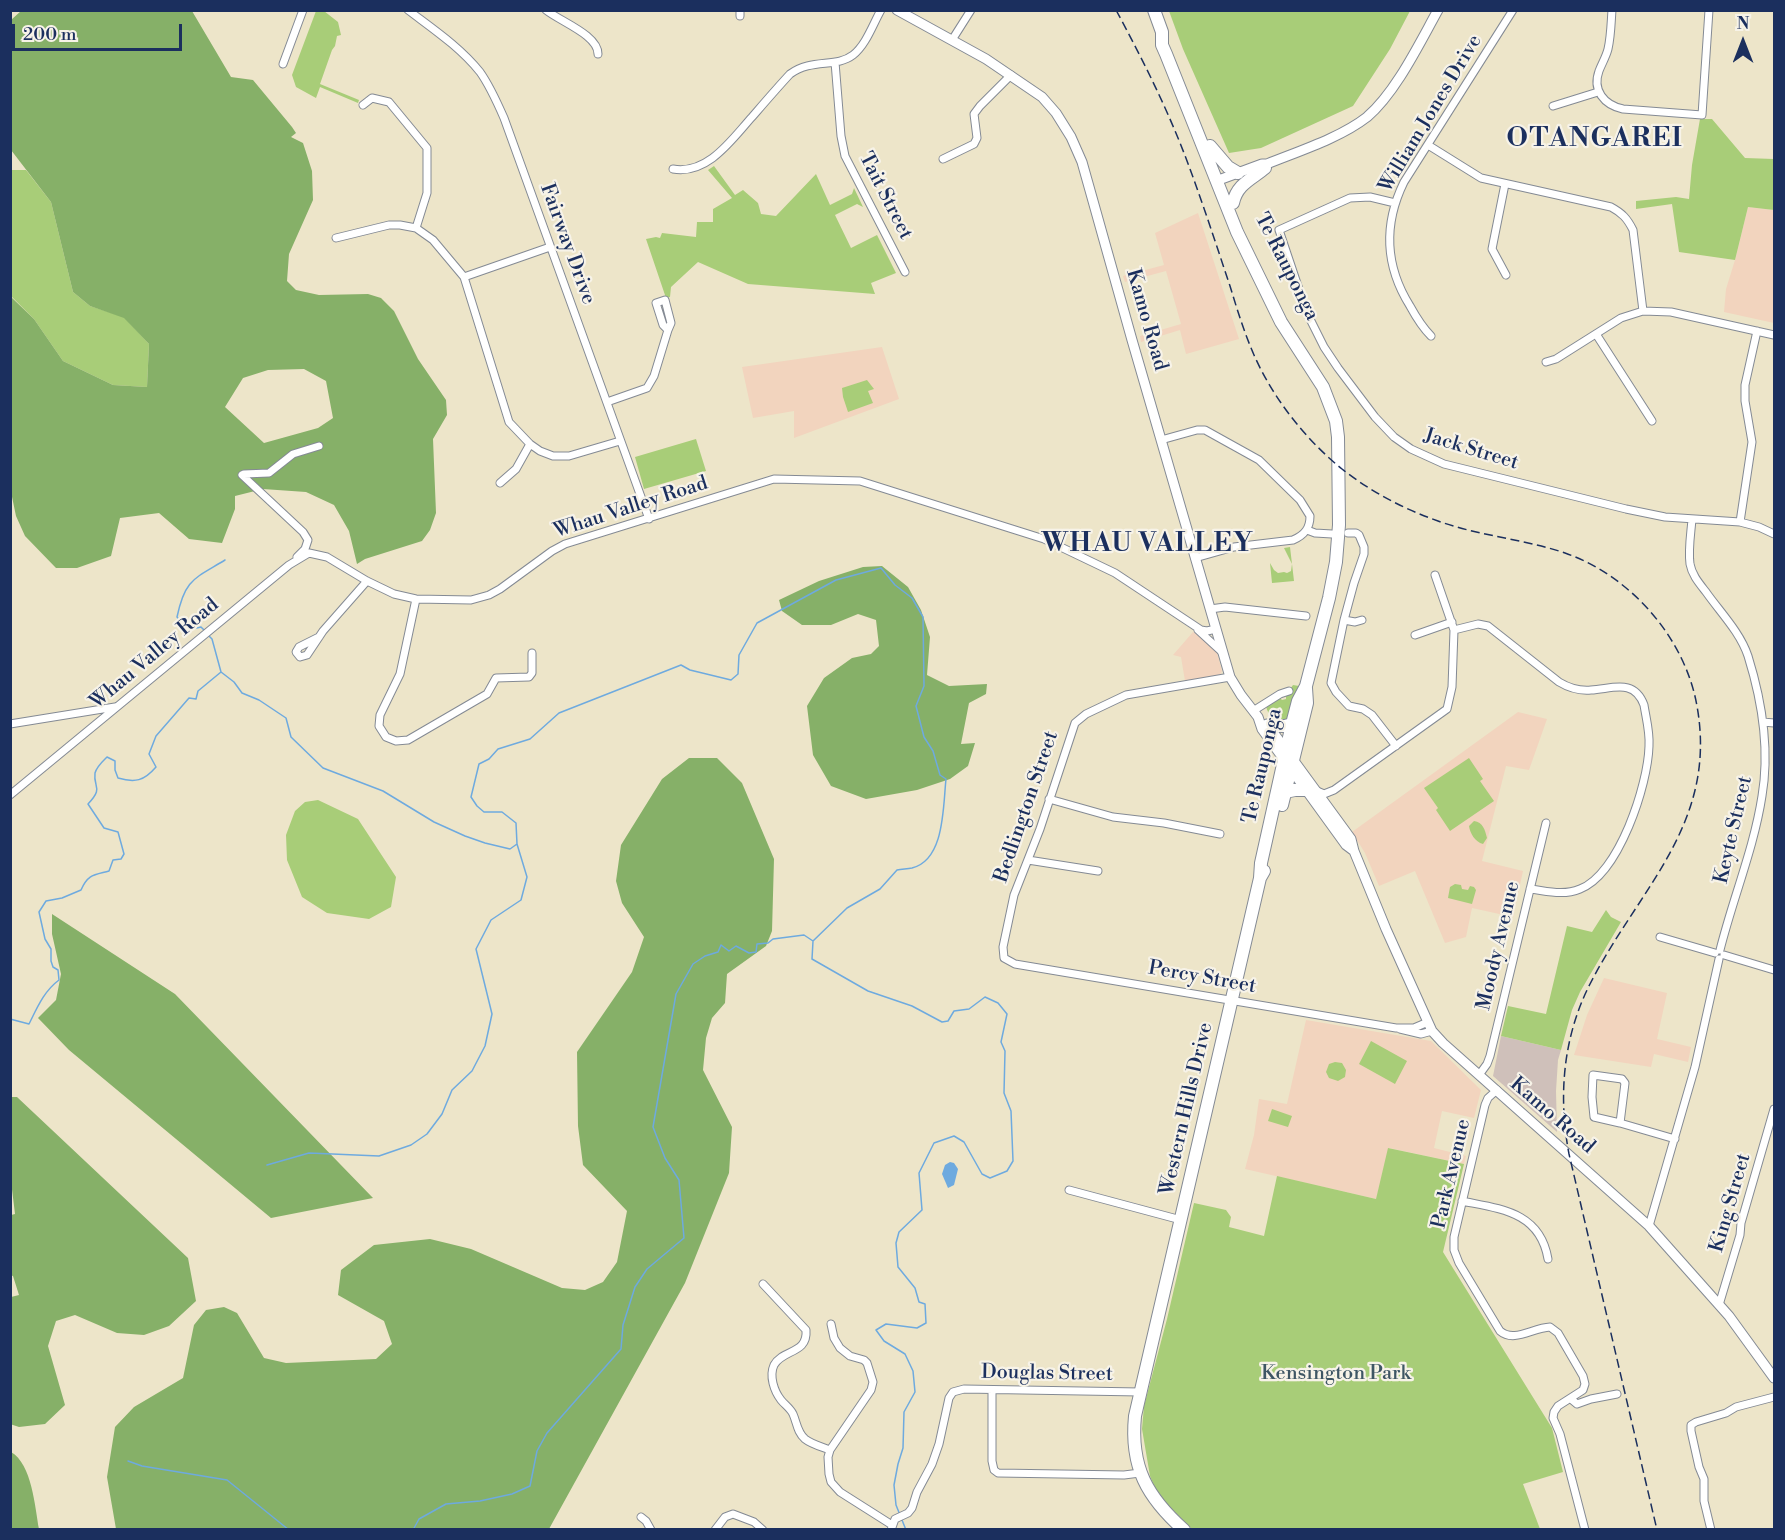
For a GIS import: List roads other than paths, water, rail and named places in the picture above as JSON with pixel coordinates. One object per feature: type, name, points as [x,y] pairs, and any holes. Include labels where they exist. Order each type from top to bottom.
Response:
[{"type":"highway","name":"Te Rauponga","points":[[1154,10],[1161,32],[1162,45],[1244,232],[1269,283],[1336,401],[1343,435],[1342,513],[1344,531]]},
{"type":"highway","name":"Te Rauponga","points":[[1161,32],[1170,46],[1210,146],[1237,232],[1281,322],[1323,387],[1330,403],[1338,437],[1344,531],[1306,686],[1298,701],[1292,724],[1288,759],[1261,862],[1260,878]]},
{"type":"highway","points":[[1210,146],[1222,162],[1238,173]]},
{"type":"highway","points":[[1233,203],[1235,194],[1241,186],[1266,166]]},
{"type":"highway","name":"Western Hills Drive","points":[[1184,1530],[1158,1504],[1140,1473],[1135,1456],[1133,1433],[1135,1416],[1260,878],[1268,864],[1285,792],[1288,759],[1307,703],[1306,686]]},
{"type":"highway","points":[[1269,726],[1292,724]]},
{"type":"highway","points":[[1285,792],[1311,791]]},
{"type":"main road","name":"Kamo Road","points":[[897,10],[1011,75],[1042,97],[1067,130],[1076,148],[1094,201],[1230,677],[1256,714],[1269,726],[1288,759]]},
{"type":"main road","points":[[1221,182],[1266,166],[1342,132],[1368,116],[1392,88],[1438,10]]},
{"type":"main road","points":[[1221,182],[1262,164],[1266,166]]},
{"type":"main road","name":"Kamo Road","points":[[1256,714],[1262,729],[1288,759],[1346,845],[1354,851]]},
{"type":"main road","name":"Kamo Road","points":[[1311,791],[1328,807],[1351,839],[1354,851],[1430,1027],[1479,1075],[1649,1226],[1719,1305],[1774,1378]]},
{"type":"street","points":[[283,63],[303,10]]},
{"type":"street","name":"Fairway Drive","points":[[408,10],[456,47],[481,73],[494,94],[649,519]]},
{"type":"street","points":[[546,10],[591,38],[598,47],[598,54]]},
{"type":"street","points":[[673,169],[684,170],[697,166],[722,151],[795,70],[814,63],[836,62],[849,58],[857,51],[881,10]]},
{"type":"street","points":[[952,40],[971,10]]},
{"type":"street","name":"William Jones Drive","points":[[1431,336],[1423,329],[1395,278],[1389,243],[1390,222],[1404,182],[1513,10]]},
{"type":"street","points":[[1612,10],[1609,47],[1597,78],[1598,92],[1607,103],[1614,108],[1702,115],[1709,10]]},
{"type":"street","name":"Tait Street","points":[[836,62],[841,136],[845,156],[904,272]]},
{"type":"street","points":[[943,159],[974,144],[977,138],[974,114],[1011,75]]},
{"type":"street","points":[[1553,106],[1598,92]]},
{"type":"street","points":[[363,105],[372,98],[389,102],[427,148],[427,193],[416,228]]},
{"type":"street","points":[[1428,145],[1481,178],[1611,207],[1622,213],[1628,219],[1632,230],[1643,311]]},
{"type":"street","points":[[1504,184],[1491,249],[1506,275]]},
{"type":"street","name":"Jack Street","points":[[1395,203],[1370,198],[1350,198],[1279,230],[1306,313],[1324,347],[1375,417],[1394,437],[1411,449],[1444,464],[1665,517],[1740,522],[1774,534]]},
{"type":"street","points":[[336,238],[389,225],[400,225],[416,228],[433,240],[465,277],[509,422],[530,444],[554,456],[569,456],[621,441]]},
{"type":"street","points":[[465,277],[550,247]]},
{"type":"street","points":[[1546,362],[1556,359],[1621,318],[1643,311],[1671,312],[1774,335]]},
{"type":"street","points":[[607,402],[647,388],[654,376],[668,330]]},
{"type":"street","points":[[1740,522],[1752,442],[1745,401],[1745,385],[1757,331]]},
{"type":"street","points":[[1596,334],[1652,421]]},
{"type":"street","points":[[1161,440],[1205,430],[1257,458],[1307,510],[1310,522],[1301,537],[1234,547],[1195,558]]},
{"type":"street","points":[[500,483],[516,469],[530,444]]},
{"type":"street","points":[[289,564],[306,549],[308,540],[303,532],[242,475],[269,473],[293,454],[318,446]]},
{"type":"street","name":"Whau Valley Road","points":[[10,795],[289,564],[309,553],[327,557],[394,594],[416,599],[471,600],[501,589],[557,548],[774,479],[860,481],[1044,539],[1115,573],[1193,626],[1222,653]]},
{"type":"street","name":"Keyte Street","points":[[1649,1226],[1695,1067],[1720,954],[1751,843],[1762,795],[1765,751],[1763,722],[1743,644],[1690,566],[1692,519]]},
{"type":"street","points":[[1307,530],[1321,534],[1344,531],[1361,537],[1364,554],[1344,620],[1331,679],[1333,688],[1349,706],[1368,711],[1396,746]]},
{"type":"street","points":[[1311,791],[1324,794],[1334,790],[1447,709],[1452,687],[1453,626],[1435,575]]},
{"type":"street","points":[[319,637],[367,581]]},
{"type":"street","points":[[416,599],[400,674],[380,715],[379,726],[386,737],[396,741],[408,740],[487,694],[498,678],[530,676],[532,653]]},
{"type":"street","points":[[1210,609],[1225,607],[1306,616]]},
{"type":"street","points":[[1344,620],[1362,620]]},
{"type":"street","points":[[1415,636],[1453,626],[1478,624],[1488,627],[1568,687],[1591,690],[1624,687],[1635,691],[1644,705],[1650,743],[1644,779],[1631,820],[1611,860],[1595,880],[1576,891],[1556,893],[1530,889]]},
{"type":"street","name":"Whau Valley Road","points":[[1193,626],[1207,631],[1216,629]]},
{"type":"street","name":"Bedlington Street","points":[[1004,958],[1003,947],[1010,908],[1040,829],[1075,723],[1080,718],[1125,695],[1230,677]]},
{"type":"street","points":[[1256,714],[1277,695],[1288,691]]},
{"type":"street","points":[[10,724],[118,707]]},
{"type":"street","points":[[1763,722],[1774,723]]},
{"type":"street","points":[[1328,807],[1329,797],[1334,790]]},
{"type":"street","points":[[1049,799],[1113,817],[1164,823],[1220,834]]},
{"type":"street","name":"Moody Avenue","points":[[1479,1075],[1487,1065],[1490,1056],[1546,823]]},
{"type":"street","points":[[1028,860],[1098,872]]},
{"type":"street","points":[[1660,937],[1774,969]]},
{"type":"street","name":"Percy Street","points":[[1004,958],[1015,964],[1396,1028],[1430,1027]]},
{"type":"street","points":[[1620,1123],[1625,1083],[1623,1079],[1593,1075],[1594,1118],[1675,1139]]},
{"type":"street","name":"Park Avenue","points":[[1497,1090],[1488,1098],[1485,1105],[1454,1237],[1454,1250],[1459,1263],[1500,1331],[1512,1337],[1550,1327],[1558,1333],[1583,1376],[1585,1384],[1583,1390],[1558,1406],[1553,1418],[1560,1434],[1585,1530]]},
{"type":"street","name":"King Street","points":[[1719,1305],[1774,1109]]},
{"type":"street","points":[[1069,1191],[1181,1220]]},
{"type":"street","points":[[1462,1201],[1506,1210],[1523,1218],[1531,1224],[1541,1238],[1548,1260]]},
{"type":"street","points":[[764,1284],[806,1330],[805,1342],[802,1346],[778,1360],[774,1366],[772,1381],[781,1401],[790,1409],[798,1430],[806,1441],[830,1450]]},
{"type":"street","points":[[831,1324],[834,1338],[840,1348],[850,1356],[864,1360],[869,1365],[873,1382],[871,1390],[830,1450],[829,1474],[836,1488],[892,1527]]},
{"type":"street","name":"Douglas Street","points":[[892,1527],[898,1517],[910,1511],[934,1458],[944,1426],[949,1398],[953,1392],[964,1389],[1140,1392]]},
{"type":"street","points":[[992,1390],[994,1470],[1002,1474],[1124,1475],[1140,1473]]},
{"type":"street","points":[[1571,1399],[1577,1404],[1617,1394]]},
{"type":"street","points":[[1711,1530],[1704,1501],[1704,1479],[1691,1431],[1692,1425],[1736,1407],[1774,1397]]},
{"type":"street","points":[[715,1530],[725,1517],[733,1514],[754,1522],[764,1530]]},
{"type":"street","points":[[641,1517],[651,1530]]},
{"type":"water","points":[[950,1162],[954,1163],[958,1169],[954,1185],[948,1188],[942,1174],[945,1165]]},
{"type":"waterway","points":[[204,630],[201,627],[188,630],[177,617],[180,604],[192,581],[225,560]]},
{"type":"waterway","points":[[267,1165],[309,1153],[379,1156],[411,1145],[427,1134],[442,1114],[452,1090],[472,1071],[485,1046],[492,1014],[476,949],[491,920],[521,900],[527,877],[517,844],[516,823],[502,812],[484,812],[471,797],[479,764],[489,759],[498,749],[530,739],[559,713],[681,665],[690,670],[731,680],[738,674],[739,655],[757,623],[836,580],[881,568],[895,585],[912,598],[923,617],[924,686],[916,706],[924,737],[933,751],[940,775],[946,779],[943,817],[931,855],[923,863],[912,868],[897,870],[880,889],[847,908],[813,941],[812,959],[868,991],[912,1006],[942,1022],[948,1021],[954,1011],[969,1009],[985,997],[998,1003],[1007,1014],[1001,1042],[1005,1051],[1004,1093],[1011,1111],[1013,1161],[1007,1171],[990,1178],[982,1174],[964,1142],[954,1136],[934,1143],[919,1173],[922,1210],[899,1232],[896,1243],[898,1267],[915,1288],[919,1302],[925,1304],[926,1323],[917,1328],[886,1324],[876,1330],[884,1341],[905,1354],[913,1371],[915,1392],[904,1412],[903,1448],[894,1485],[896,1505],[900,1515]]},
{"type":"waterway","points":[[209,636],[212,639],[221,672],[234,682],[242,693],[259,700],[286,718],[291,737],[323,768],[383,791],[434,822],[465,836],[510,849],[517,844]]},
{"type":"waterway","points":[[10,1019],[29,1024],[45,995],[59,980],[58,970],[53,967],[51,961],[51,949],[45,939],[39,912],[46,901],[62,898],[81,890],[89,878],[109,871],[113,860],[121,859],[124,854],[118,832],[104,828],[88,804],[97,791],[95,778],[97,768],[107,757],[115,761],[118,778],[139,780],[147,775],[156,767],[149,754],[156,736],[189,698],[196,699],[198,691],[221,672]]},
{"type":"waterway","points":[[413,1530],[419,1519],[446,1504],[480,1501],[512,1494],[530,1486],[537,1451],[547,1433],[621,1349],[623,1325],[635,1287],[647,1269],[684,1238],[679,1180],[665,1158],[653,1127],[676,994],[693,964],[705,956],[718,952],[721,945],[729,951],[736,946],[749,953],[756,952],[757,944],[768,943],[773,939],[804,935],[813,941]]},
{"type":"waterway","points":[[128,1461],[142,1466],[227,1480],[289,1530]]},
{"type":"waterway","points":[[902,1520],[906,1530]]},
{"type":"railway","points":[[1116,10],[1174,128],[1254,355],[1271,387],[1291,417],[1315,445],[1342,469],[1364,485],[1400,505],[1454,526],[1565,553],[1589,563],[1612,577],[1633,594],[1667,634],[1681,657],[1691,681],[1697,706],[1700,748],[1696,786],[1685,821],[1670,853],[1610,949],[1581,1004],[1569,1046],[1564,1089],[1569,1154],[1657,1530]]},
{"type":"district","name":"OTANGAREI","points":[[1595,140]]},
{"type":"district","name":"WHAU VALLEY","points":[[1148,545]]},
{"type":"park label","name":"Kensington Park","points":[[1336,1374]]}]
